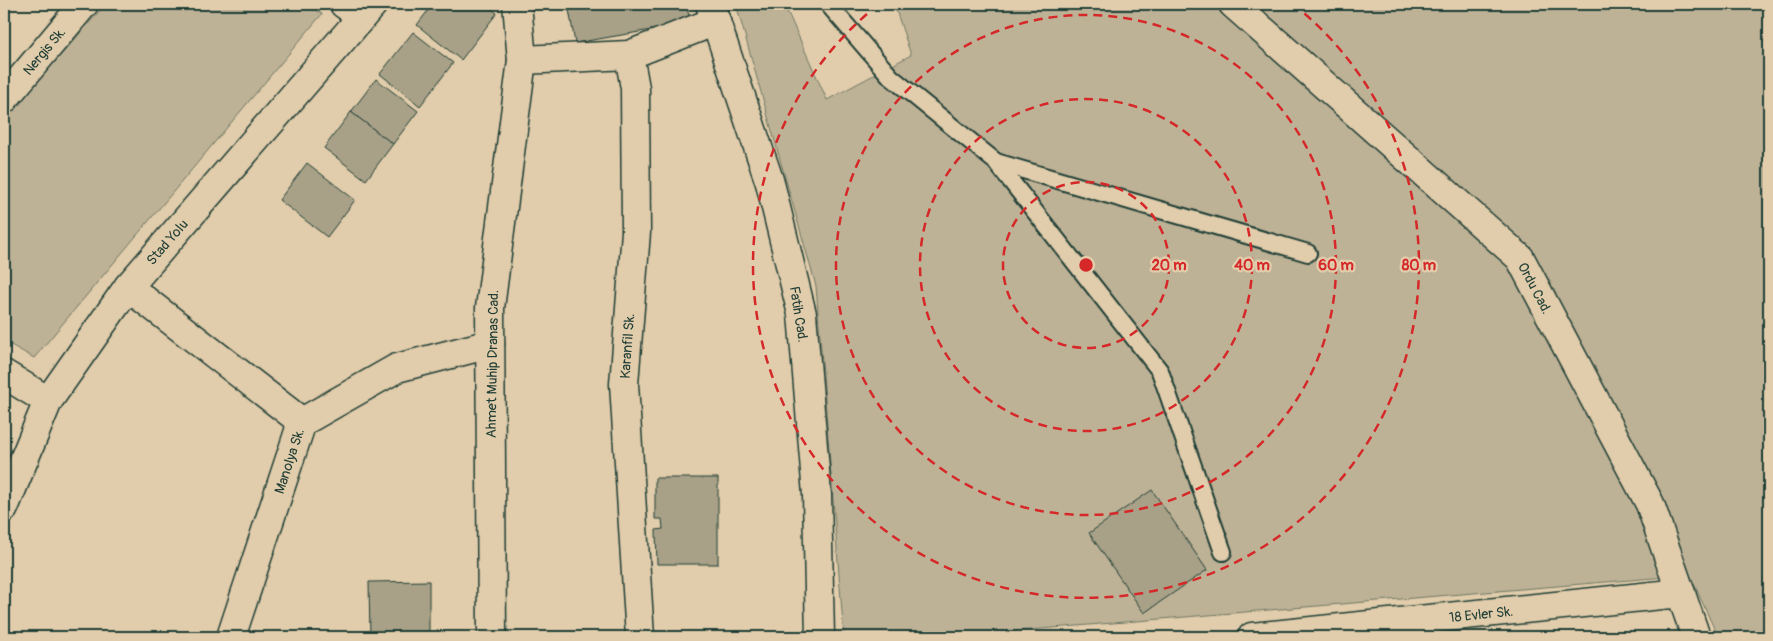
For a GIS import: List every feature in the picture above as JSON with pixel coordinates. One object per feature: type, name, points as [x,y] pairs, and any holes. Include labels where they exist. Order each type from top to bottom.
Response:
[{"type":"main road","name":"Nergis Sk.","points":[[4,99],[84,4]]},
{"type":"main road","name":"Ahmet Muhip Dranas Cad.","points":[[492,637],[490,308],[522,60],[517,4]]},
{"type":"main road","name":"Ordu Cad.","points":[[1233,4],[1520,258],[1650,504],[1696,637]]},
{"type":"main road","name":"Stad Yolu","points":[[4,508],[48,401],[128,287],[358,7]]},
{"type":"main road","points":[[522,60],[629,55],[713,12]]},
{"type":"main road","name":"Fatih Cad.","points":[[713,12],[770,183],[802,314],[817,495],[820,637]]},
{"type":"main road","name":"Karanfil Sk.","points":[[629,55],[634,88],[636,232],[624,384],[640,637]]},
{"type":"main road","points":[[128,287],[302,422]]},
{"type":"main road","name":"Manolya Sk.","points":[[231,637],[302,422],[397,368],[490,344]]},
{"type":"main road","points":[[4,374],[48,401]]},
{"type":"main road","name":"18 Evler Sk.","points":[[1252,637],[1681,593]]},
{"type":"lane","points":[[828,4],[891,77],[996,162],[1160,371],[1224,552]]},
{"type":"lane","points":[[996,162],[1308,253]]},
{"type":"shaded area","points":[[106,4],[306,4],[322,14],[34,358],[4,341],[4,119]]},
{"type":"shaded area","points":[[736,4],[784,4],[827,100],[911,55],[894,4],[1769,4],[1769,637],[1718,637],[1690,575],[944,637],[844,637],[816,286]]},
{"type":"building","points":[[433,4],[485,4],[497,13],[461,60],[417,25]]},
{"type":"building","points":[[568,4],[685,4],[692,23],[575,43]]},
{"type":"building","points":[[413,32],[453,63],[420,106],[380,74]]},
{"type":"building","points":[[376,79],[418,111],[393,144],[351,112]]},
{"type":"building","points":[[351,112],[393,144],[366,180],[324,148]]},
{"type":"building","points":[[307,163],[355,200],[327,237],[279,200]]},
{"type":"building","points":[[655,478],[718,478],[718,564],[657,564],[656,530],[663,529],[662,519],[655,519]]},
{"type":"building","points":[[1152,490],[1207,570],[1144,613],[1089,533]]},
{"type":"building","points":[[429,581],[429,637],[370,637],[369,582]]}]
